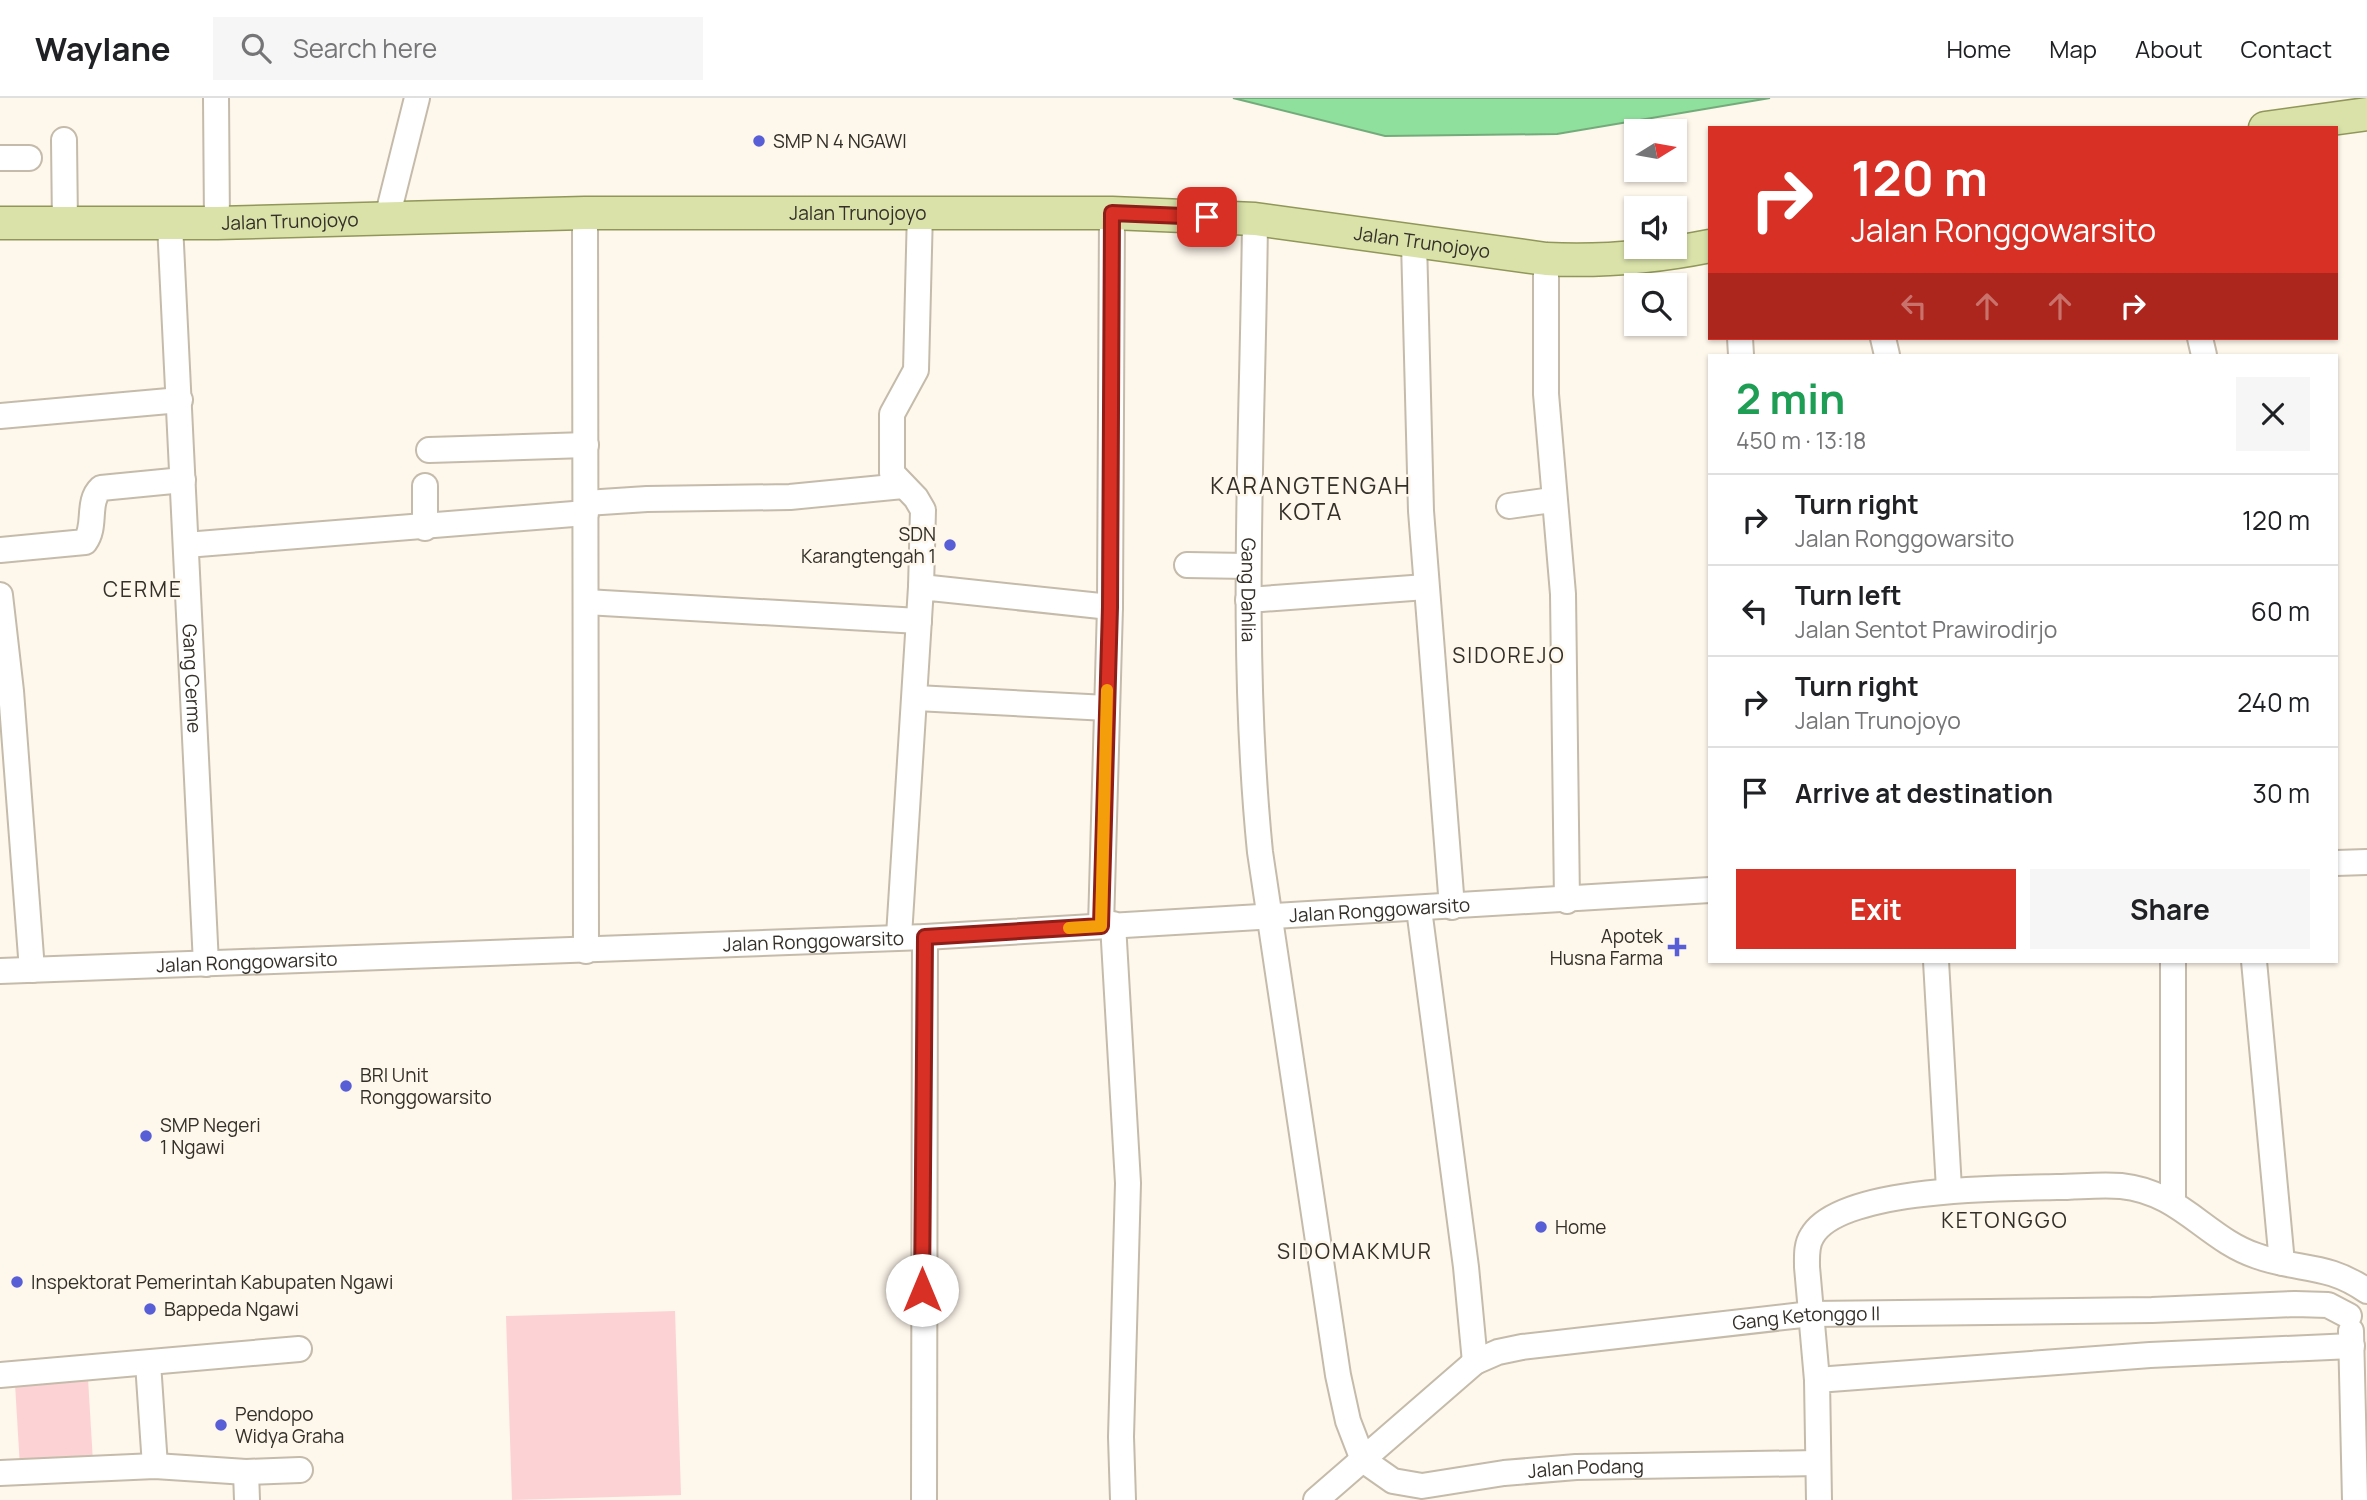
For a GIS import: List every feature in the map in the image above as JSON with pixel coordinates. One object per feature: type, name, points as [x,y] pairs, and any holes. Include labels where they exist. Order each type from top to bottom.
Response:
[{"type":"main road","points":[[2280,126],[2367,114]]},
{"type":"main road","name":"Jalan Trunojoyo","points":[[0,223],[170,224],[586,213],[1112,213],[1255,219],[1546,259],[1588,262],[1631,259],[1708,246]]},
{"type":"street","points":[[216,98],[216,223]]},
{"type":"street","points":[[387,218],[416,98]]},
{"type":"street","points":[[64,140],[65,224]]},
{"type":"street","points":[[0,158],[29,158]]},
{"type":"street","points":[[899,936],[916,698],[923,510],[892,473],[892,414],[916,370],[919,211]]},
{"type":"street","points":[[586,213],[586,951]]},
{"type":"street","points":[[1112,213],[1107,925],[1128,1183],[1121,1437],[1123,1500]]},
{"type":"street","name":"Gang Dahlia","points":[[1255,219],[1248,566],[1254,794],[1260,852],[1272,916],[1338,1375],[1348,1421],[1363,1460]]},
{"type":"street","name":"Gang Cerme","points":[[170,224],[206,964]]},
{"type":"street","points":[[1415,242],[1416,379],[1426,587],[1452,907]]},
{"type":"street","points":[[1546,259],[1544,331],[1552,500],[1563,594],[1567,901]]},
{"type":"street","points":[[0,416],[180,400]]},
{"type":"street","points":[[429,450],[586,445]]},
{"type":"street","points":[[0,550],[85,542],[89,536],[93,501],[101,488],[183,480]]},
{"type":"street","points":[[425,486],[425,528]]},
{"type":"street","points":[[186,545],[425,528],[646,499],[790,497],[903,486]]},
{"type":"street","points":[[1509,506],[1552,500]]},
{"type":"street","points":[[1186,565],[1248,566]]},
{"type":"street","points":[[921,587],[1110,607]]},
{"type":"street","points":[[1248,600],[1426,587]]},
{"type":"street","points":[[0,595],[12,691],[32,970]]},
{"type":"street","points":[[586,603],[919,621]]},
{"type":"street","points":[[916,698],[1107,708]]},
{"type":"street","points":[[2338,863],[2367,862]]},
{"type":"street","name":"Jalan Ronggowarsito","points":[[0,971],[925,937],[1567,901],[1708,890]]},
{"type":"street","points":[[1419,909],[1466,1267],[1475,1362]]},
{"type":"street","points":[[923,1500],[925,937]]},
{"type":"street","points":[[1936,963],[1949,1189]]},
{"type":"street","points":[[2173,963],[2173,1201]]},
{"type":"street","points":[[2254,963],[2282,1263]]},
{"type":"street","points":[[1819,1500],[1817,1380],[1807,1250],[1812,1235],[1821,1226],[1853,1208],[1949,1189],[2121,1186],[2173,1201],[2254,1256],[2327,1269],[2346,1276],[2367,1291]]},
{"type":"street","name":"Gang Ketonggo II","points":[[1316,1500],[1475,1362],[1498,1352],[1522,1347],[1811,1314],[2152,1310],[2295,1304],[2358,1309]]},
{"type":"street","points":[[2354,1500],[2352,1346],[2358,1309]]},
{"type":"street","points":[[1817,1380],[2150,1355],[2352,1346]]},
{"type":"street","points":[[0,1374],[299,1349]]},
{"type":"street","points":[[148,1363],[155,1466]]},
{"type":"street","name":"Jalan Podang","points":[[1363,1460],[1393,1480],[1422,1486],[1504,1473],[1576,1467],[1817,1463]]},
{"type":"street","points":[[0,1473],[155,1466],[246,1472],[300,1470]]},
{"type":"street","points":[[246,1472],[247,1500]]},
{"type":"shaded area","points":[[1233,98],[1770,98],[1646,119],[1624,119],[1624,123],[1557,134],[1385,136]]},
{"type":"shaded area","points":[[675,1311],[681,1495],[512,1500],[506,1316]]},
{"type":"shaded area","points":[[88,1379],[93,1462],[20,1467],[15,1384]]},
{"type":"slow traffic","points":[[1069,928],[1101,926],[1107,690]]},
{"type":"place","name":"SMP N 4 NGAWI","points":[[759,141]]},
{"type":"place","name":"SDN Karangtengah 1","points":[[950,545]]},
{"type":"place","name":"Apotek Husna Farma","points":[[1677,947]]},
{"type":"place","name":"BRI Unit Ronggowarsito","points":[[346,1086]]},
{"type":"place","name":"SMP Negeri 1 Ngawi","points":[[146,1136]]},
{"type":"place","name":"Home","points":[[1541,1227]]},
{"type":"place","name":"Inspektorat Pemerintah Kabupaten Ngawi","points":[[17,1282]]},
{"type":"place","name":"Bappeda Ngawi","points":[[150,1309]]},
{"type":"place","name":"Pendopo Widya Graha","points":[[221,1425]]},
{"type":"district","name":"KARANGTENGAH KOTA","points":[[1311,499]]},
{"type":"district","name":"CERME","points":[[143,590]]},
{"type":"district","name":"SIDOREJO","points":[[1509,656]]},
{"type":"district","name":"KETONGGO","points":[[2005,1221]]},
{"type":"district","name":"SIDOMAKMUR","points":[[1355,1252]]},
{"type":"route","points":[[922,1290],[925,937],[1101,926],[1110,607],[1112,213],[1207,217]]}]
